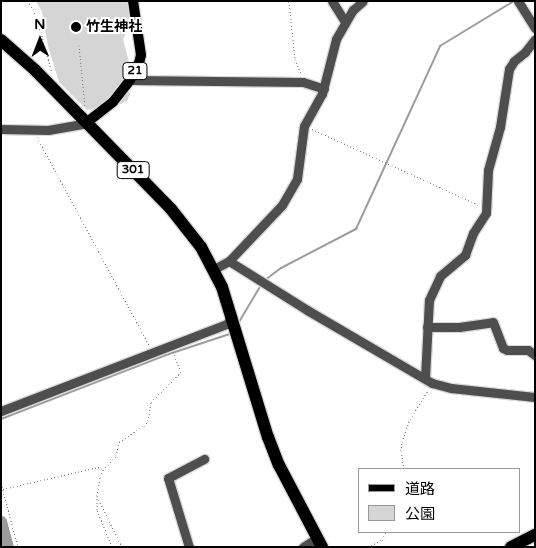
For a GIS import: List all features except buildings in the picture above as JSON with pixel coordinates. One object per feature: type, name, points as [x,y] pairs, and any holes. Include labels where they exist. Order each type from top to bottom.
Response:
[{"type":"highway","name":"301","points":[[1,40],[86,122],[186,226],[214,269],[235,322],[268,437],[279,465],[320,542]]},
{"type":"highway","points":[[511,547],[535,535]]},
{"type":"main road","name":"21","points":[[86,122],[113,102],[130,80],[141,55],[133,1]]},
{"type":"street","points":[[332,1],[345,22]]},
{"type":"street","points":[[214,269],[229,261],[282,205],[297,179],[304,126],[324,89],[336,39],[353,10],[362,1]]},
{"type":"street","points":[[518,2],[535,28]]},
{"type":"street","points":[[428,380],[428,300],[440,276],[465,255],[473,233],[486,213],[488,170],[500,127],[509,69],[535,39]]},
{"type":"street","points":[[130,80],[303,82],[324,89]]},
{"type":"street","points":[[1,129],[35,131],[86,122]]},
{"type":"street","points":[[229,261],[428,380],[451,388],[535,397]]},
{"type":"street","points":[[1,411],[235,322]]},
{"type":"street","points":[[427,326],[459,327],[493,322],[503,348],[507,350],[528,350],[535,355]]},
{"type":"street","points":[[189,547],[168,478],[204,459]]},
{"type":"street","points":[[303,547],[320,542]]},
{"type":"path","points":[[27,1],[33,9],[41,32],[52,75]]},
{"type":"path","points":[[289,1],[295,58],[303,82]]},
{"type":"path","points":[[79,45],[86,122]]},
{"type":"path","points":[[304,126],[487,207]]},
{"type":"path","points":[[35,131],[153,354]]},
{"type":"path","points":[[112,547],[100,521],[96,496],[102,470],[116,456],[119,442],[144,426],[148,421],[151,402],[181,372],[175,355]]},
{"type":"path","points":[[404,468],[401,451],[402,442],[428,380]]},
{"type":"path","points":[[3,489],[98,468],[102,470]]},
{"type":"path","points":[[1,483],[18,547]]},
{"type":"path","points":[[96,496],[122,547]]},
{"type":"path","points":[[368,547],[382,540],[386,533]]},
{"type":"green space","points":[[36,1],[128,1],[130,12],[127,32],[123,39],[130,66],[123,85],[130,94],[127,101],[118,105],[107,103],[87,110],[59,82],[48,46],[42,12]]},
{"type":"waterway","points":[[265,280],[281,268],[356,229],[440,46],[514,1]]},
{"type":"waterway","points":[[239,322],[261,285]]},
{"type":"waterway","points":[[1,419],[166,355],[230,334]]},
{"type":"waterway","points":[[1,521],[8,547]]},
{"type":"place","name":"竹生神社","points":[[76,27]]}]
